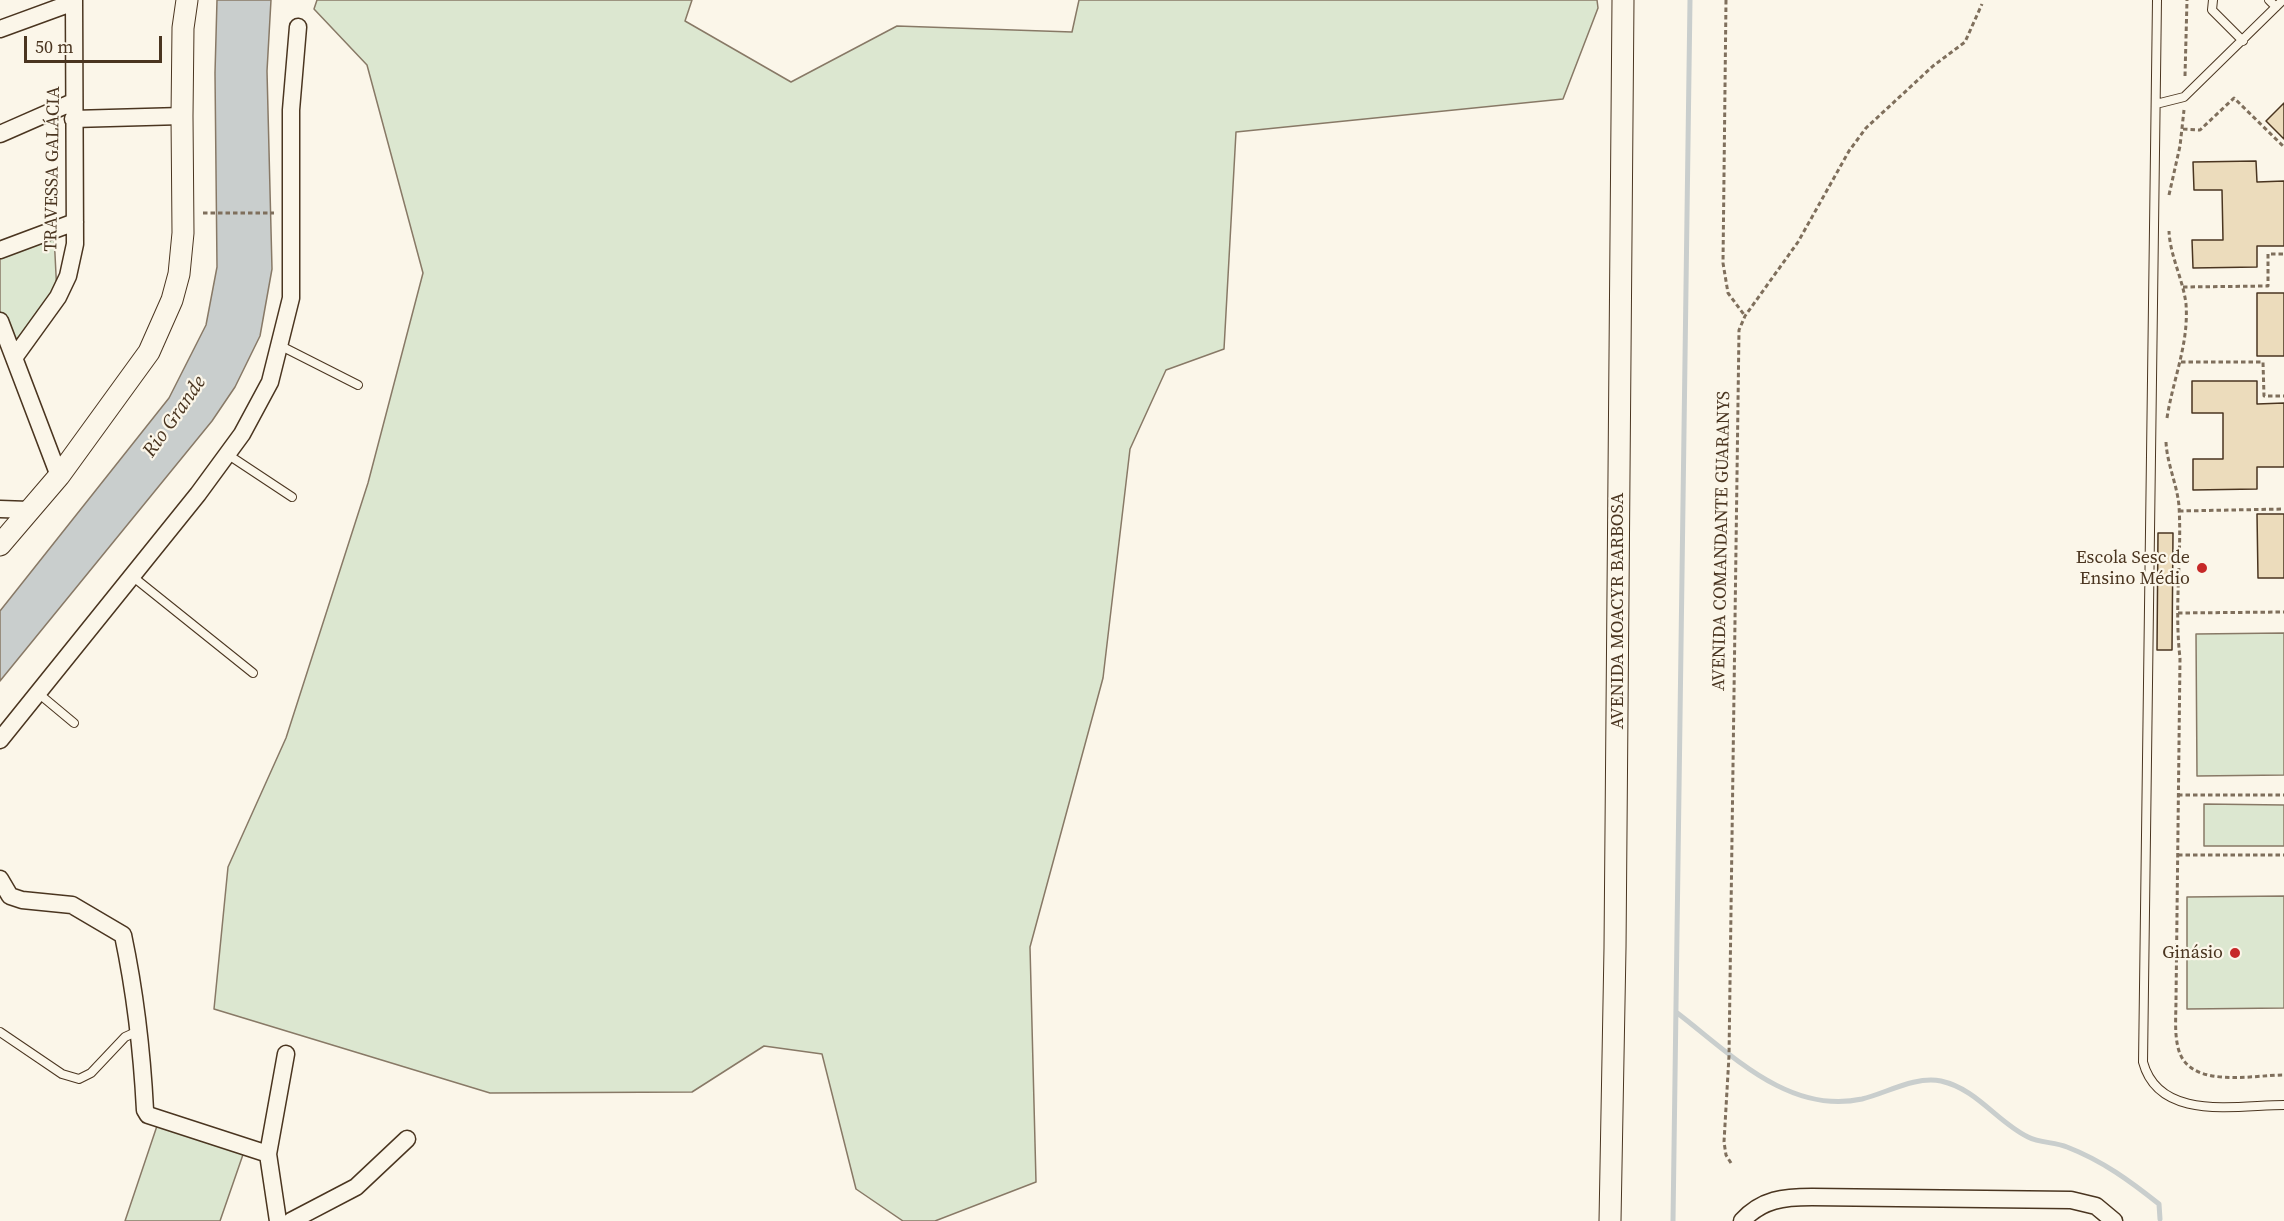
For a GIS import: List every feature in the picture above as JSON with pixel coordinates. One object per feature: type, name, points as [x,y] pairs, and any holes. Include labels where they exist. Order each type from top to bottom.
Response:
[{"type":"street","points":[[0,545],[59,476],[149,352],[172,300],[179,274],[183,213],[183,28],[187,0]]},
{"type":"street","name":"AVENIDA MOACYR BARBOSA","points":[[1610,1221],[1615,948],[1623,0]]},
{"type":"street","points":[[0,29],[74,1]]},
{"type":"street","name":"TRAVESSA GALÁCIA","points":[[14,358],[58,297],[68,276],[75,244],[74,1]]},
{"type":"street","points":[[0,740],[227,454],[270,382],[291,298],[291,110],[298,27]]},
{"type":"street","points":[[0,134],[73,102]]},
{"type":"street","points":[[73,119],[182,116]]},
{"type":"street","points":[[0,250],[75,222]]},
{"type":"street","points":[[0,321],[59,476]]},
{"type":"street","points":[[0,509],[29,510]]},
{"type":"street","points":[[0,879],[10,896],[22,900],[72,905],[123,935],[138,1031],[145,1110],[148,1115],[268,1154]]},
{"type":"street","points":[[278,1221],[268,1154],[286,1054]]},
{"type":"street","points":[[291,1221],[356,1187],[406,1139]]},
{"type":"street","points":[[1742,1221],[1755,1209],[1771,1201],[1801,1197],[2071,1200],[2096,1206],[2114,1221]]},
{"type":"lane","points":[[2157,0],[2143,1062],[2152,1084],[2167,1097],[2185,1104],[2284,1105]]},
{"type":"lane","points":[[2213,0],[2212,10],[2243,41]]},
{"type":"lane","points":[[2156,104],[2184,97],[2280,3],[2269,0]]},
{"type":"lane","points":[[280,346],[358,385]]},
{"type":"lane","points":[[227,454],[292,497]]},
{"type":"lane","points":[[132,576],[253,673]]},
{"type":"lane","points":[[38,693],[74,723]]},
{"type":"lane","points":[[0,1032],[62,1074],[79,1078],[91,1073],[125,1037],[138,1031]]},
{"type":"path","points":[[1726,0],[1723,263],[1728,293],[1745,316]]},
{"type":"path","points":[[2169,204],[2183,129],[2187,0]]},
{"type":"path","name":"AVENIDA COMANDANTE GUARANYS","points":[[1731,1163],[1726,1155],[1724,1142],[1729,1056],[1738,336],[1745,316],[1798,242],[1850,151],[1866,128],[1934,66],[1965,42],[1982,4]]},
{"type":"path","points":[[2183,129],[2200,130],[2234,98],[2284,147]]},
{"type":"path","points":[[183,213],[291,213]]},
{"type":"path","points":[[2166,425],[2187,325],[2183,287],[2173,254],[2169,225]]},
{"type":"path","points":[[2183,287],[2268,286],[2268,254],[2284,254]]},
{"type":"path","points":[[2181,362],[2263,362],[2264,396],[2284,396]]},
{"type":"path","points":[[2166,434],[2179,511],[2177,613],[2180,658],[2176,1036],[2184,1062],[2195,1071],[2209,1076],[2284,1075]]},
{"type":"path","points":[[2179,511],[2284,509]]},
{"type":"path","points":[[2177,613],[2284,612]]},
{"type":"path","points":[[2178,795],[2284,795]]},
{"type":"path","points":[[2177,855],[2284,855]]},
{"type":"green space","points":[[317,0],[692,0],[685,21],[791,82],[897,26],[1072,32],[1079,0],[1597,0],[1598,8],[1563,99],[1236,132],[1224,349],[1166,370],[1130,449],[1103,678],[1030,947],[1036,1182],[935,1221],[903,1221],[856,1189],[822,1054],[764,1046],[692,1092],[490,1093],[214,1009],[228,867],[286,738],[368,483],[423,273],[367,65],[314,9]]},
{"type":"green space","points":[[54,234],[57,295],[13,343],[0,311],[0,258]]},
{"type":"green space","points":[[2284,633],[2284,775],[2197,776],[2196,634]]},
{"type":"green space","points":[[2204,804],[2284,805],[2284,846],[2204,846]]},
{"type":"green space","name":"Ginásio","points":[[2284,896],[2284,1008],[2187,1009],[2187,897]]},
{"type":"green space","points":[[161,1114],[247,1143],[220,1221],[125,1221]]},
{"type":"water","name":"Rio Grande","points":[[217,0],[271,0],[267,71],[272,269],[260,336],[235,387],[212,421],[0,681],[0,611],[169,398],[206,325],[217,267],[215,73]]},
{"type":"building","points":[[2284,103],[2284,139],[2266,121]]},
{"type":"building","points":[[2256,161],[2257,182],[2284,181],[2284,246],[2257,246],[2257,267],[2193,268],[2192,240],[2223,240],[2222,190],[2194,190],[2193,162]]},
{"type":"building","points":[[2257,293],[2284,293],[2284,356],[2257,356]]},
{"type":"building","points":[[2192,381],[2257,381],[2257,404],[2284,403],[2284,467],[2257,467],[2257,489],[2193,490],[2193,459],[2223,459],[2223,413],[2192,413]]},
{"type":"building","points":[[2257,514],[2284,514],[2284,578],[2258,578]]},
{"type":"building","points":[[2158,533],[2173,533],[2172,650],[2157,650]]},
{"type":"waterway","points":[[1673,1221],[1690,0]]},
{"type":"waterway","points":[[1676,1012],[1739,1062],[1762,1077],[1809,1098],[1835,1102],[1862,1099],[1901,1086],[1931,1080],[1954,1085],[1976,1098],[2006,1123],[2028,1137],[2067,1147],[2116,1172],[2159,1204],[2160,1219]]},
{"type":"place","name":"Escola Sesc de Ensino Médio","points":[[2202,568]]},
{"type":"place","name":"Ginásio","points":[[2235,953]]}]
